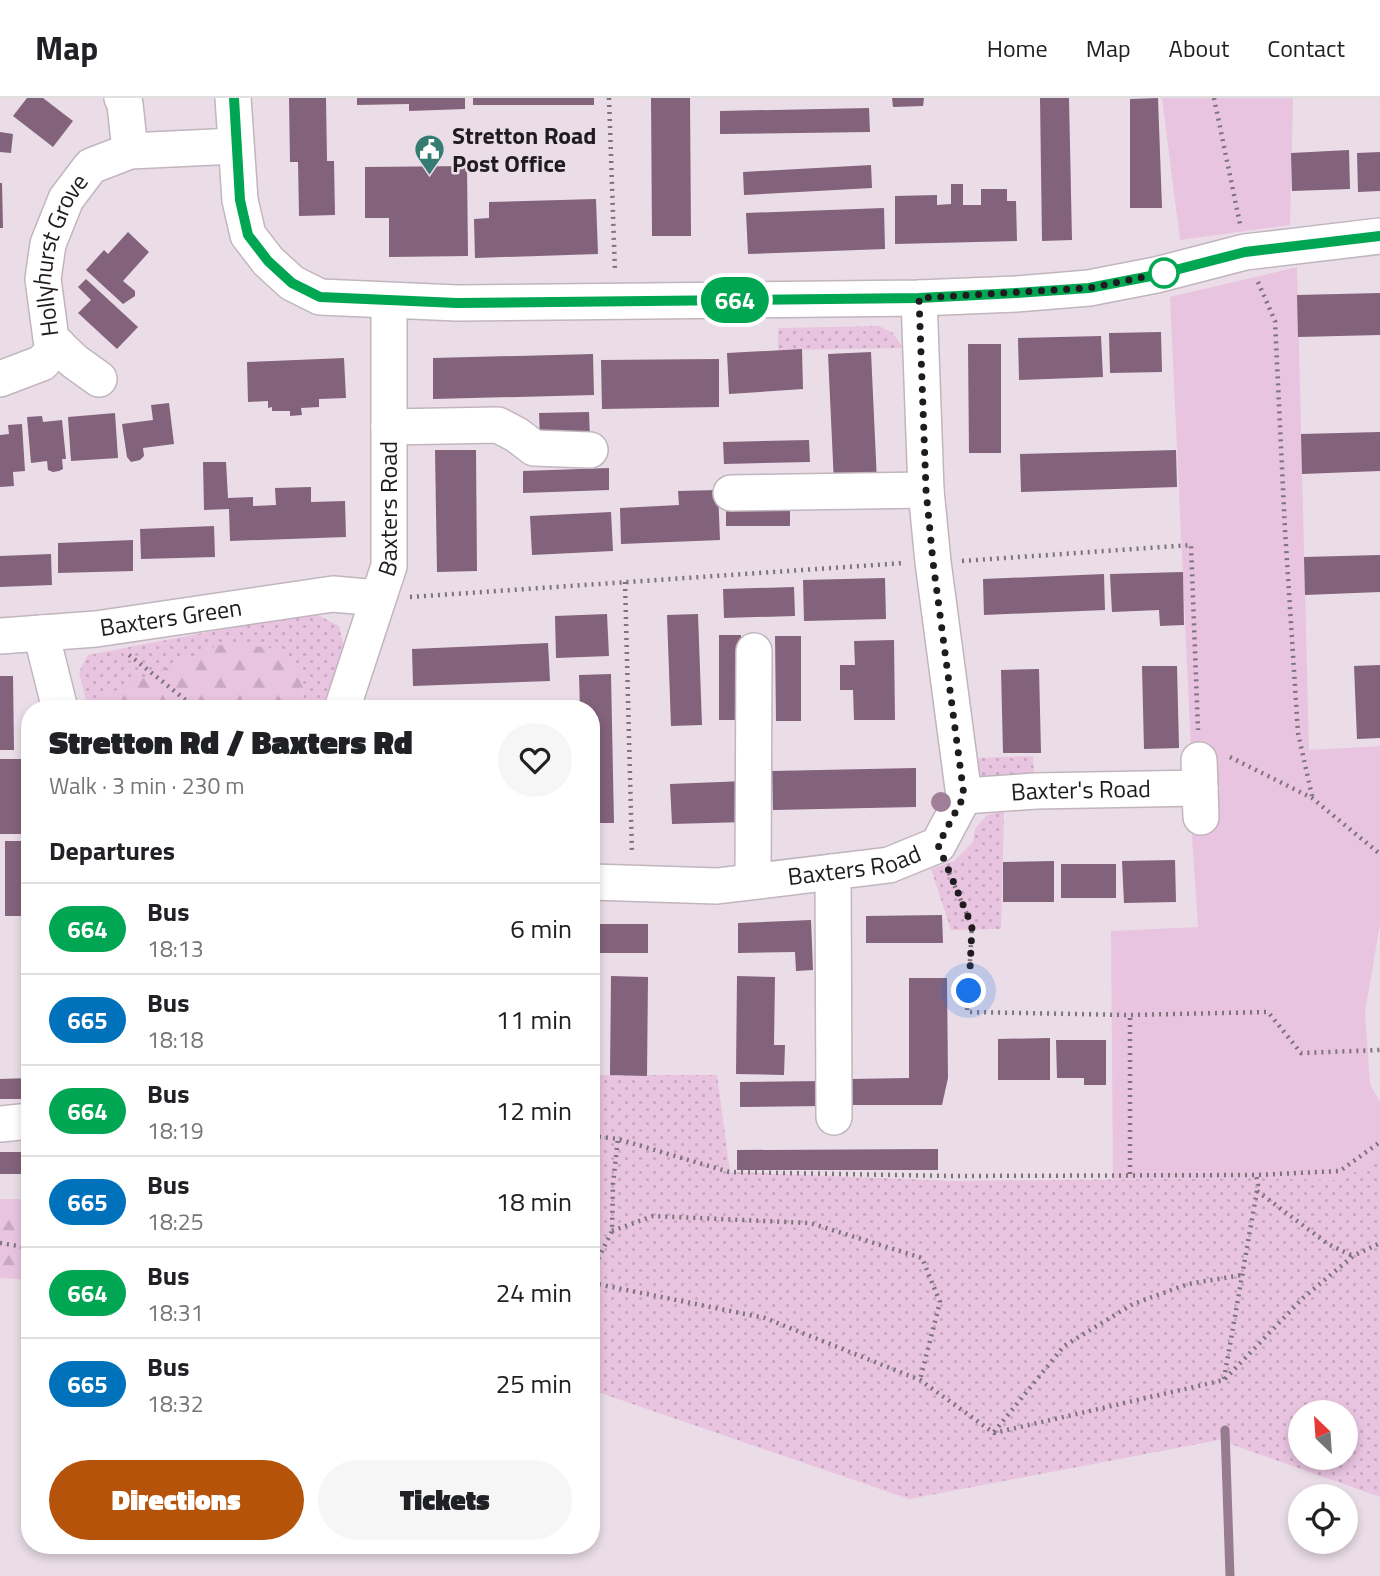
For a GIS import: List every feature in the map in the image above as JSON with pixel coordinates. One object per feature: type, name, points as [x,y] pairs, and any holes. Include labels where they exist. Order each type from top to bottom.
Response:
[{"type":"street","name":"Hollyhurst Grove","points":[[122,98],[130,151]]},
{"type":"street","points":[[233,98],[240,200],[248,235],[268,261],[292,283],[320,297],[389,302],[919,298],[1089,288],[1156,275],[1245,252],[1380,236]]},
{"type":"street","name":"Hollyhurst Grove","points":[[99,379],[74,361],[51,339],[43,279],[48,244],[66,199],[91,166],[130,151],[235,145]]},
{"type":"street","points":[[919,298],[926,490],[964,796]]},
{"type":"street","name":"Baxters Road","points":[[345,700],[389,566],[389,302]]},
{"type":"street","name":"Hollyhurst Grove","points":[[0,379],[42,363],[58,345]]},
{"type":"street","points":[[389,427],[498,425],[534,448],[590,450]]},
{"type":"street","points":[[731,494],[926,490]]},
{"type":"street","name":"Baxters Green","points":[[0,636],[96,629],[334,594],[378,598]]},
{"type":"street","points":[[41,633],[58,700]]},
{"type":"street","points":[[753,881],[754,651]]},
{"type":"street","name":"Baxter's Road","points":[[964,796],[1036,791],[1200,788]]},
{"type":"street","name":"Baxters Road","points":[[600,882],[717,886],[889,865],[938,845],[964,796]]},
{"type":"street","points":[[833,872],[834,1117]]},
{"type":"street","points":[[0,1124],[21,1122]]},
{"type":"path","points":[[609,98],[616,301]]},
{"type":"path","points":[[1214,98],[1245,252],[1275,321],[1298,733],[1312,797]]},
{"type":"path","points":[[625,582],[633,883]]},
{"type":"path","points":[[96,629],[186,700]]},
{"type":"path","points":[[938,845],[972,926],[967,1012],[1130,1015],[1268,1012],[1301,1053],[1380,1050]]},
{"type":"path","points":[[1130,1015],[1130,1174]]},
{"type":"path","points":[[600,1137],[618,1139],[729,1172],[951,1176],[1256,1175],[1340,1171],[1380,1142]]},
{"type":"path","points":[[600,1255],[612,1231],[613,1183],[618,1139]]},
{"type":"path","points":[[1224,1380],[1257,1191],[1256,1175]]},
{"type":"path","points":[[1257,1191],[1328,1244],[1353,1256]]},
{"type":"path","points":[[612,1231],[653,1216],[810,1223],[922,1258],[940,1302],[920,1380]]},
{"type":"path","points":[[0,1243],[21,1246]]},
{"type":"path","points":[[600,1285],[765,1318],[920,1380],[994,1433],[1224,1380],[1303,1298],[1353,1256],[1380,1243]]},
{"type":"path","points":[[994,1433],[1064,1346],[1133,1304],[1188,1284],[1242,1275]]},
{"type":"green space","points":[[1162,98],[1293,98],[1290,225],[1180,240]]},
{"type":"green space","points":[[1297,267],[1309,750],[1380,746],[1380,924],[1365,1012],[1370,1084],[1380,1102],[1380,1153],[1344,1180],[1113,1179],[1111,931],[1198,927],[1191,821],[1191,750],[1170,297]]},
{"type":"green space","points":[[879,326],[893,333],[903,348],[778,350],[778,328]]},
{"type":"green space","points":[[312,612],[339,626],[345,651],[328,700],[304,700],[301,667],[86,700],[79,672],[88,655]]},
{"type":"green space","points":[[218,645],[268,647],[301,667],[304,700],[97,700]]},
{"type":"green space","points":[[1033,756],[1034,774],[987,780],[980,776],[976,758]]},
{"type":"green space","points":[[1004,811],[1001,929],[951,930],[931,869],[954,861],[973,842],[975,829],[987,815]]},
{"type":"green space","points":[[600,1075],[717,1075],[730,1172],[953,1181],[1260,1178],[1344,1180],[1380,1153],[1380,1497],[1358,1489],[1358,1484],[1343,1484],[1304,1470],[1358,1470],[1358,1400],[1288,1400],[1288,1464],[1219,1440],[909,1499],[600,1393]]},
{"type":"green space","points":[[0,1199],[21,1199],[21,1279],[0,1278]]},
{"type":"building","points":[[27,98],[43,98],[73,121],[53,147],[13,116]]},
{"type":"building","points":[[289,98],[326,98],[327,161],[334,161],[335,215],[299,216],[298,162],[290,162]]},
{"type":"building","points":[[357,98],[465,98],[465,109],[409,111],[409,104],[357,105]]},
{"type":"building","points":[[473,98],[594,98],[594,105],[473,105]]},
{"type":"building","points":[[651,98],[690,98],[691,236],[652,236]]},
{"type":"building","points":[[892,98],[924,98],[923,106],[893,107]]},
{"type":"building","points":[[1040,98],[1069,98],[1072,240],[1042,241]]},
{"type":"building","points":[[1158,98],[1162,208],[1130,208],[1130,99]]},
{"type":"building","points":[[869,108],[870,132],[720,134],[720,111]]},
{"type":"building","points":[[0,132],[13,134],[11,153],[0,152]]},
{"type":"building","points":[[1349,150],[1350,189],[1292,191],[1291,153]]},
{"type":"building","points":[[1380,152],[1380,191],[1358,192],[1357,153]]},
{"type":"building","points":[[871,165],[872,188],[744,195],[743,172]]},
{"type":"building","points":[[467,166],[468,256],[389,257],[389,218],[365,218],[365,167]]},
{"type":"building","points":[[2,183],[3,228],[0,228]]},
{"type":"building","points":[[951,184],[963,184],[963,205],[981,205],[981,189],[1007,189],[1007,201],[1016,201],[1017,241],[895,244],[895,196],[937,195],[937,205],[951,204]]},
{"type":"building","points":[[596,199],[598,254],[475,258],[474,219],[489,218],[489,202]]},
{"type":"building","points":[[884,208],[885,249],[748,254],[746,213]]},
{"type":"building","points":[[128,232],[149,252],[123,281],[135,291],[135,296],[123,304],[86,270],[104,250],[108,254]]},
{"type":"building","points":[[86,279],[138,327],[117,349],[78,313],[91,300],[78,287]]},
{"type":"building","points":[[1380,293],[1380,335],[1298,337],[1297,295]]},
{"type":"building","points":[[1161,332],[1162,372],[1110,373],[1109,333]]},
{"type":"building","points":[[1101,336],[1103,377],[1019,380],[1018,338]]},
{"type":"building","points":[[968,344],[1001,344],[1001,453],[969,453]]},
{"type":"building","points":[[802,349],[803,389],[729,394],[727,353]]},
{"type":"building","points":[[871,352],[877,482],[834,484],[828,354]]},
{"type":"building","points":[[593,354],[594,395],[433,399],[433,358]]},
{"type":"building","points":[[344,358],[346,398],[319,399],[319,407],[301,408],[302,415],[290,416],[290,411],[272,411],[272,407],[268,408],[268,401],[248,402],[247,362]]},
{"type":"building","points":[[719,359],[719,407],[602,409],[601,360]]},
{"type":"building","points":[[169,403],[174,444],[143,448],[144,456],[131,462],[127,457],[122,424],[153,420],[151,405]]},
{"type":"building","points":[[589,412],[590,439],[540,440],[539,413]]},
{"type":"building","points":[[115,413],[118,458],[71,461],[68,417]]},
{"type":"building","points":[[42,416],[43,422],[62,420],[66,459],[62,459],[63,469],[59,471],[48,470],[47,461],[31,463],[27,417]]},
{"type":"building","points":[[22,424],[25,471],[13,472],[14,486],[0,487],[0,435],[9,434],[8,425]]},
{"type":"building","points":[[1380,432],[1380,471],[1302,474],[1301,434]]},
{"type":"building","points":[[809,440],[810,462],[724,464],[723,442]]},
{"type":"building","points":[[435,450],[476,450],[477,571],[437,572]]},
{"type":"building","points":[[1176,450],[1177,487],[1021,492],[1020,454]]},
{"type":"building","points":[[203,462],[226,462],[228,498],[253,497],[253,506],[276,505],[275,488],[311,487],[311,502],[345,501],[346,537],[230,541],[229,509],[204,510]]},
{"type":"building","points":[[609,468],[609,490],[523,493],[523,471]]},
{"type":"building","points":[[718,490],[720,540],[621,544],[620,508],[679,505],[678,491]]},
{"type":"building","points":[[790,504],[790,526],[726,526],[726,505]]},
{"type":"building","points":[[611,512],[613,551],[532,555],[530,516]]},
{"type":"building","points":[[214,526],[215,557],[141,559],[140,529]]},
{"type":"building","points":[[133,540],[133,571],[58,573],[58,543]]},
{"type":"building","points":[[51,554],[52,585],[0,587],[0,556]]},
{"type":"building","points":[[1380,555],[1380,592],[1305,595],[1304,557]]},
{"type":"building","points":[[1183,572],[1184,625],[1160,626],[1159,610],[1112,612],[1110,574]]},
{"type":"building","points":[[1104,574],[1105,610],[984,615],[983,579]]},
{"type":"building","points":[[885,578],[886,619],[804,621],[803,580]]},
{"type":"building","points":[[794,587],[795,616],[724,618],[723,589]]},
{"type":"building","points":[[607,614],[609,656],[556,658],[555,616]]},
{"type":"building","points":[[698,614],[702,725],[671,726],[667,615]]},
{"type":"building","points":[[719,635],[741,635],[742,720],[719,720]]},
{"type":"building","points":[[775,636],[801,636],[801,721],[776,721]]},
{"type":"building","points":[[894,640],[895,720],[854,720],[853,690],[840,690],[840,665],[855,665],[854,641]]},
{"type":"building","points":[[548,643],[550,681],[413,686],[412,649]]},
{"type":"building","points":[[1380,665],[1380,738],[1357,739],[1354,666]]},
{"type":"building","points":[[1142,666],[1177,666],[1179,748],[1144,749]]},
{"type":"building","points":[[1039,669],[1041,753],[1003,753],[1001,670]]},
{"type":"building","points":[[611,674],[614,823],[600,823],[600,700],[580,700],[579,675]]},
{"type":"building","points":[[0,676],[13,676],[14,750],[0,750]]},
{"type":"building","points":[[0,759],[21,759],[21,834],[0,834]]},
{"type":"building","points":[[916,768],[916,807],[773,810],[772,771]]},
{"type":"building","points":[[745,781],[746,822],[672,824],[670,784]]},
{"type":"building","points":[[5,841],[21,841],[21,916],[5,916]]},
{"type":"building","points":[[1175,860],[1176,902],[1124,903],[1122,861]]},
{"type":"building","points":[[1054,861],[1054,902],[1003,902],[1003,862]]},
{"type":"building","points":[[1061,864],[1116,864],[1116,898],[1061,898]]},
{"type":"building","points":[[942,915],[943,943],[866,943],[866,916]]},
{"type":"building","points":[[811,920],[813,970],[796,971],[795,952],[738,953],[738,923]]},
{"type":"building","points":[[600,924],[648,924],[648,953],[600,953]]},
{"type":"building","points":[[611,976],[648,977],[647,1076],[610,1075]]},
{"type":"building","points":[[737,976],[775,977],[774,1045],[785,1045],[784,1075],[736,1074]]},
{"type":"building","points":[[909,978],[947,978],[948,1078],[942,1105],[851,1105],[851,1079],[909,1078]]},
{"type":"building","points":[[1050,1038],[1050,1080],[998,1080],[998,1039]]},
{"type":"building","points":[[1056,1040],[1106,1040],[1106,1085],[1084,1085],[1084,1078],[1057,1078]]},
{"type":"building","points":[[21,1078],[21,1099],[0,1099],[0,1079]]},
{"type":"building","points":[[822,1081],[822,1106],[740,1107],[740,1082]]},
{"type":"building","points":[[938,1149],[938,1170],[737,1170],[737,1150]]},
{"type":"building","points":[[0,1152],[21,1152],[21,1174],[0,1174]]},
{"type":"waterway","points":[[1225,1430],[1230,1576]]},
{"type":"bus line","name":"664","points":[[234,98],[240,200],[248,235],[268,261],[292,283],[320,297],[457,303],[919,298],[1016,293],[1089,288],[1156,275],[1245,252],[1380,236]]},
{"type":"place","name":"Stretton Road Post Office","points":[[429,177]]},
{"type":"route","points":[[969,991],[972,926],[938,845],[964,796],[926,490],[919,298],[1089,288],[1164,273]]}]
